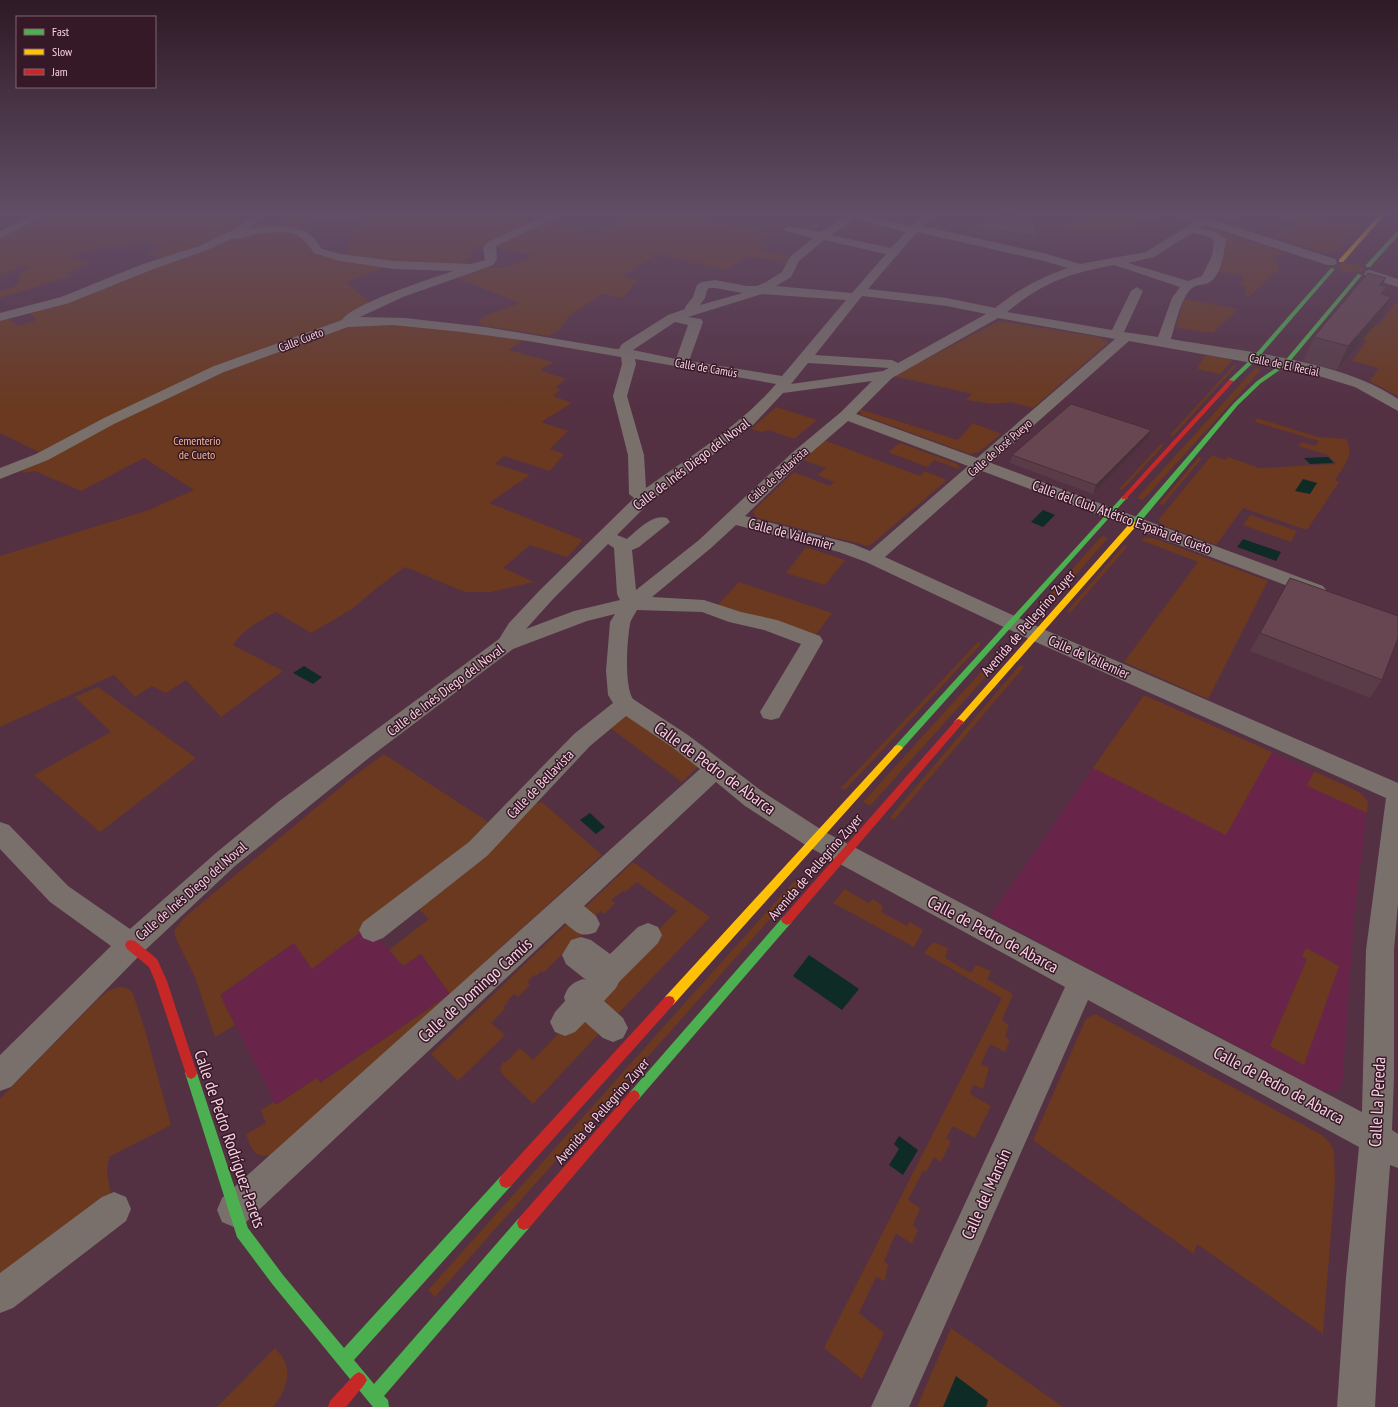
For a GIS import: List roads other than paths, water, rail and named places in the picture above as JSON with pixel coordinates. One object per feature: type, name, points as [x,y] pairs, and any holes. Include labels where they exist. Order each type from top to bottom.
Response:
[{"type":"main road","name":"Avenida de Pellegrino Zuyer","points":[[343,1361],[1220,392],[1255,358],[1323,278]]},
{"type":"main road","name":"Avenida de Pellegrino Zuyer","points":[[373,1396],[1036,634],[1241,401],[1272,370],[1285,364],[1355,278]]},
{"type":"main road","name":"Calle de Pedro Rodríguez-Parets","points":[[131,945],[153,964],[161,981],[242,1232],[256,1252],[343,1361],[382,1407]]},
{"type":"main road","points":[[336,1407],[359,1380]]},
{"type":"street","points":[[0,317],[72,298],[121,278]]},
{"type":"street","points":[[346,323],[355,315],[398,294],[446,278]]},
{"type":"street","points":[[645,497],[638,494],[636,455],[620,396],[629,364],[626,353],[627,347],[673,318],[762,290],[781,278]]},
{"type":"street","name":"Calle de Inés Diego del Noval","points":[[0,1076],[131,945],[185,894],[287,809],[506,644],[516,628],[529,613],[645,497],[749,421],[765,406],[871,278]]},
{"type":"street","name":"Calle de Bellavista","points":[[372,930],[478,849],[582,740],[625,704],[619,695],[617,672],[620,622],[631,604],[705,544],[799,455],[846,415],[894,370],[996,314],[1023,294],[1045,280],[1052,278]]},
{"type":"street","points":[[1165,278],[1188,284],[1207,278]]},
{"type":"street","points":[[1386,278],[1398,283]]},
{"type":"street","points":[[692,311],[691,307],[699,298],[701,288],[706,285],[715,284],[747,290],[856,295]]},
{"type":"street","points":[[1163,342],[1178,298],[1188,284]]},
{"type":"street","points":[[1121,336],[1137,291]]},
{"type":"street","name":"Calle de El Recial","points":[[856,295],[935,300],[974,307],[996,314],[1285,364],[1339,377],[1370,388],[1398,406]]},
{"type":"street","points":[[1080,329],[1084,315]]},
{"type":"street","points":[[673,318],[696,322],[681,364]]},
{"type":"street","name":"Calle Cueto","points":[[0,474],[42,457],[109,421],[219,369],[346,323],[368,320],[392,320],[472,328],[532,336],[616,353],[626,353]]},
{"type":"street","name":"Calle de José Pueyo","points":[[873,558],[1061,395],[1121,336]]},
{"type":"street","name":"Calle de Camús","points":[[626,353],[783,385]]},
{"type":"street","points":[[804,358],[893,364],[894,370]]},
{"type":"street","name":"Calle de Bellavista","points":[[783,385],[788,390],[894,370]]},
{"type":"street","name":"Calle del Club Atlético España de Cueto","points":[[846,415],[1335,596]]},
{"type":"street","name":"Calle de Vallemier","points":[[731,518],[846,548],[873,558],[1036,634],[1398,793]]},
{"type":"street","points":[[623,547],[633,543],[661,522]]},
{"type":"street","points":[[604,537],[617,541],[623,547],[627,594],[631,604]]},
{"type":"street","name":"Calle de Bellavista","points":[[506,644],[580,616],[631,604],[647,603],[704,606],[736,617],[770,625],[813,641],[771,712]]},
{"type":"street","name":"Calle de Pedro de Abarca","points":[[625,704],[680,741],[754,799],[816,839],[1387,1145]]},
{"type":"street","name":"Calle de Domingo Camús","points":[[234,1210],[715,769]]},
{"type":"street","name":"Calle La Pereda","points":[[1356,1407],[1364,1276],[1387,1145],[1379,1077],[1380,950],[1387,880],[1398,797]]},
{"type":"street","points":[[0,832],[59,894],[131,945]]},
{"type":"street","points":[[613,1028],[574,1012],[578,997],[594,981],[565,956],[576,938],[611,972],[648,934]]},
{"type":"street","name":"Calle del Mansín","points":[[890,1407],[1082,982]]},
{"type":"street","points":[[0,1295],[114,1209]]},
{"type":"park label","name":"Cementerio de Cueto","points":[[197,448]]}]
